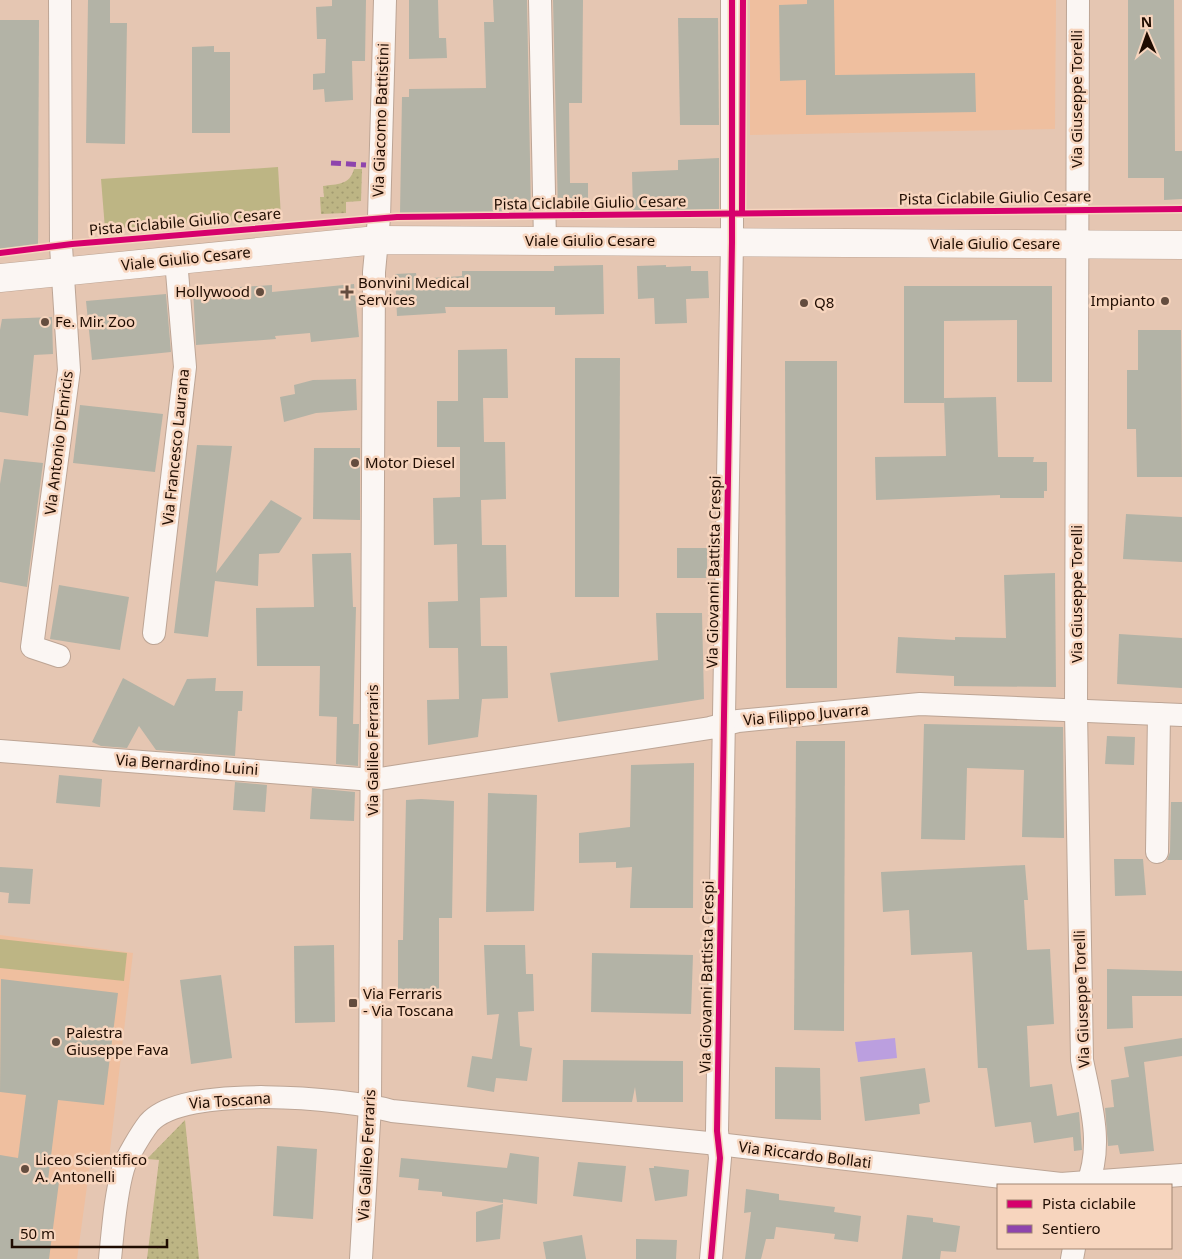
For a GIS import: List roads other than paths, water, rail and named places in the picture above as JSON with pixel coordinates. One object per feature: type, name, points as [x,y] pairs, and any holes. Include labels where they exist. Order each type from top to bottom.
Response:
[{"type":"main road","name":"Viale Giulio Cesare","points":[[0,278],[377,240],[1182,244]]},
{"type":"street","name":"Via Antonio D'Enricis","points":[[59,656],[32,647],[69,370],[62,272],[60,0]]},
{"type":"street","name":"Via Giacomo Battistini","points":[[377,240],[385,0]]},
{"type":"street","points":[[540,0],[545,241]]},
{"type":"street","name":"Via Giovanni Battista Crespi","points":[[711,1259],[720,1158],[718,1144],[732,242],[732,0]]},
{"type":"street","name":"Via Giuseppe Torelli","points":[[1078,0],[1076,711],[1082,1060],[1093,1116],[1096,1154],[1088,1184]]},
{"type":"street","name":"Via Galileo Ferraris","points":[[361,1259],[370,1105],[374,272],[377,240]]},
{"type":"street","name":"Via Francesco Laurana","points":[[154,633],[186,367],[176,260]]},
{"type":"street","name":"Via Filippo Juvarra","points":[[373,780],[738,721],[920,704],[1182,715]]},
{"type":"street","points":[[1157,852],[1160,714]]},
{"type":"street","name":"Via Bernardino Luini","points":[[0,751],[373,780]]},
{"type":"street","name":"Via Toscana","points":[[110,1259],[123,1168],[150,1122],[178,1105],[228,1099],[289,1097],[370,1105]]},
{"type":"street","name":"Via Riccardo Bollati","points":[[370,1105],[392,1111],[718,1144],[1061,1184],[1088,1184],[1182,1175]]},
{"type":"place","name":"Hollywood","points":[[260,292]]},
{"type":"place","name":"Bonvini Medical Services","points":[[347,292]]},
{"type":"place","name":"Impianto","points":[[1165,301]]},
{"type":"place","name":"Q8","points":[[804,303]]},
{"type":"place","name":"Fe. Mir. Zoo","points":[[45,322]]},
{"type":"place","name":"Motor Diesel","points":[[355,463]]},
{"type":"place","name":"Via Ferraris - Via Toscana","points":[[353,1003]]},
{"type":"place","name":"Palestra Giuseppe Fava","points":[[56,1042]]},
{"type":"place","name":"Liceo Scientifico A. Antonelli","points":[[25,1169]]}]
